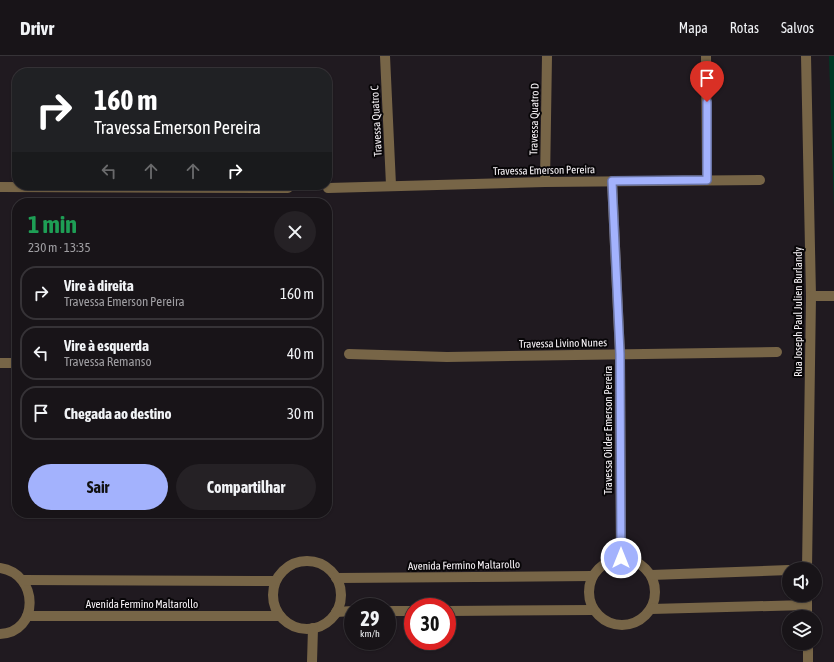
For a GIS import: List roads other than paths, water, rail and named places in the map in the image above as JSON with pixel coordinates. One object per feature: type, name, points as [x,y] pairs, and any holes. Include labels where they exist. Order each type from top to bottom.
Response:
[{"type":"street","name":"Travessa Quatro C","points":[[385,56],[391,185]]},
{"type":"street","name":"Travessa Quatro D","points":[[545,182],[547,56]]},
{"type":"street","points":[[706,56],[707,180]]},
{"type":"street","name":"Rua Joseph Paul Julien Burlandy","points":[[806,56],[811,296],[807,562]]},
{"type":"street","name":"Travessa Emerson Pereira","points":[[332,188],[545,182],[760,180]]},
{"type":"street","name":"Travessa Oilder Emerson Pereira","points":[[612,181],[620,354],[621,558]]},
{"type":"street","points":[[0,187],[12,187]]},
{"type":"street","points":[[811,296],[834,296]]},
{"type":"street","name":"Travessa Livino Nunes","points":[[349,354],[447,357],[777,352]]},
{"type":"street","points":[[0,363],[12,363]]},
{"type":"street","points":[[621,558],[638,563],[651,575],[655,592],[651,609],[643,618],[633,624],[622,626],[611,624],[601,618],[593,610],[588,593],[592,576],[604,563],[621,558]]},
{"type":"street","points":[[305,562],[321,564],[336,578],[340,589],[340,601],[336,612],[330,620],[313,628],[295,626],[280,616],[273,599],[276,581],[281,572],[290,566],[305,562]]},
{"type":"street","points":[[0,568],[16,574],[23,580],[30,597],[28,616],[13,631],[0,634]]},
{"type":"street","points":[[651,575],[782,570]]},
{"type":"street","name":"Avenida Fermino Maltarollo","points":[[336,578],[592,576]]},
{"type":"street","name":"Avenida Fermino Maltarollo","points":[[23,580],[276,581]]},
{"type":"street","points":[[651,609],[782,601]]},
{"type":"street","points":[[456,611],[593,610]]},
{"type":"street","points":[[336,612],[344,612]]},
{"type":"street","name":"Avenida Fermino Maltarollo","points":[[28,616],[280,616]]},
{"type":"street","points":[[312,662],[313,628]]},
{"type":"street","points":[[808,650],[808,662]]}]
